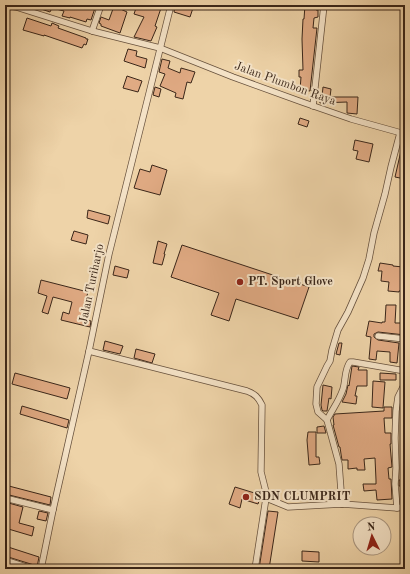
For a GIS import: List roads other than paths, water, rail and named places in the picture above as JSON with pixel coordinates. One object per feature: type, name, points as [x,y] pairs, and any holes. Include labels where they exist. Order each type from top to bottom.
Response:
[{"type":"street","name":"Jalan Plumbon Raya","points":[[6,5],[27,8],[92,31],[160,48],[233,77],[313,106],[351,119],[403,133]]},
{"type":"street","points":[[92,31],[100,5]]},
{"type":"street","name":"Jalan Turiharjo","points":[[41,569],[110,254],[171,5]]},
{"type":"street","points":[[313,106],[324,5]]},
{"type":"street","points":[[342,504],[339,464],[327,420],[318,412],[316,396],[317,387],[330,361],[338,330],[363,278],[391,167],[403,133]]},
{"type":"street","points":[[378,336],[405,339]]},
{"type":"street","points":[[89,351],[253,393],[257,396],[262,405],[261,472],[266,498],[255,569]]},
{"type":"street","points":[[327,420],[339,400],[350,362],[405,371]]},
{"type":"street","points":[[397,508],[395,484],[396,411],[398,397],[405,382]]},
{"type":"street","points":[[5,498],[53,510]]},
{"type":"street","points":[[266,498],[288,507],[342,504],[397,508],[405,507]]},
{"type":"street","points":[[5,560],[33,569]]},
{"type":"place","name":"PT. Sport Glove","points":[[240,282]]},
{"type":"place","name":"SDN CLUMPRIT","points":[[246,497]]}]
